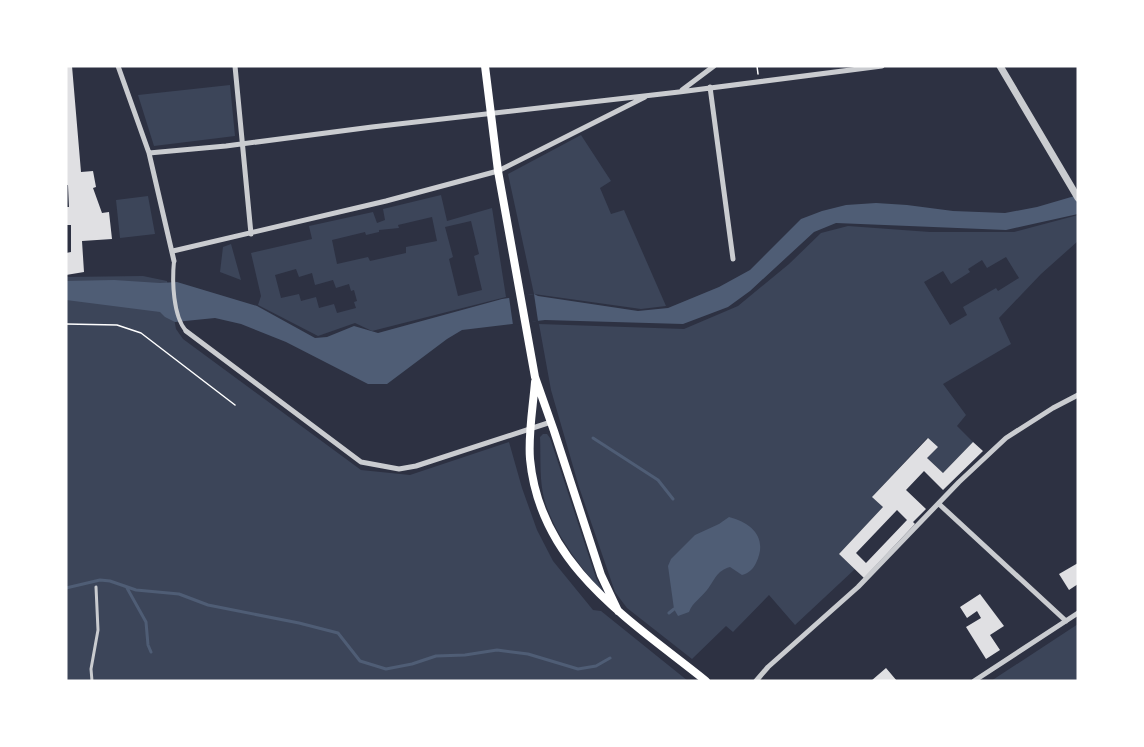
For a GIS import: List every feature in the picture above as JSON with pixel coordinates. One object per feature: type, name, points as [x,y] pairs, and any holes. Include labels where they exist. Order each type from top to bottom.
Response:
[{"type":"main road","points":[[485,66],[498,171],[535,377],[601,576],[618,611]]},
{"type":"main road","points":[[535,377],[530,429],[530,459],[536,497],[550,531],[570,561],[598,594],[706,681]]},
{"type":"street","points":[[118,66],[149,153],[173,251],[172,283],[179,321],[186,331],[361,462],[399,469],[416,466],[551,422]]},
{"type":"street","points":[[235,66],[251,234]]},
{"type":"street","points":[[679,92],[714,66]]},
{"type":"street","points":[[149,153],[243,144],[882,66]]},
{"type":"street","points":[[1000,66],[1077,197]]},
{"type":"street","points":[[710,87],[734,259]]},
{"type":"street","points":[[173,251],[251,234],[498,171],[649,95]]},
{"type":"street","points":[[756,681],[768,667],[858,588],[1006,438],[1078,394]]},
{"type":"street","points":[[939,504],[1066,621]]},
{"type":"street","points":[[974,681],[1078,613]]},
{"type":"lane","points":[[93,681],[91,669],[98,630],[96,586]]},
{"type":"path","points":[[66,324],[117,325],[141,333],[235,405]]},
{"type":"shaded area","points":[[230,85],[235,136],[154,146],[138,95]]},
{"type":"shaded area","points":[[581,135],[611,181],[600,188],[611,214],[624,210],[666,306],[641,309],[534,294],[508,174]]},
{"type":"shaded area","points":[[441,195],[447,221],[492,208],[506,297],[372,331],[355,323],[318,336],[258,305],[261,296],[251,253],[312,239],[309,226],[373,212],[377,223],[385,220],[383,209]],"holes":[[[432,217],[437,241],[406,247],[406,253],[370,261],[368,257],[337,264],[332,240],[365,232],[366,235],[379,232],[379,230],[399,228],[398,225]],[[471,221],[479,254],[474,256],[482,290],[458,296],[449,259],[453,257],[445,227]],[[296,269],[299,277],[312,273],[315,285],[333,280],[336,288],[349,284],[351,291],[354,290],[356,308],[337,313],[334,304],[319,308],[316,297],[301,301],[299,294],[281,298],[275,275]]]},
{"type":"shaded area","points":[[1078,195],[1078,214],[1006,230],[836,223],[814,232],[750,291],[728,307],[683,324],[545,320],[462,330],[387,384],[368,384],[286,342],[241,324],[215,318],[175,322],[160,312],[66,300],[66,281],[177,282],[257,306],[315,338],[327,337],[354,326],[378,333],[502,299],[534,294],[638,311],[668,308],[719,287],[750,270],[801,219],[822,211],[846,205],[876,203],[953,211],[1005,213],[1037,207]]},
{"type":"shaded area","points":[[148,196],[155,234],[120,238],[116,200]]},
{"type":"shaded area","points":[[1078,215],[1078,241],[1041,274],[999,318],[1011,344],[943,384],[966,415],[957,426],[973,442],[943,473],[927,458],[937,448],[927,438],[873,496],[883,507],[839,554],[855,569],[795,625],[769,595],[733,632],[726,626],[692,659],[627,608],[615,592],[579,487],[551,390],[539,324],[684,329],[738,306],[789,264],[821,233],[848,226],[930,232],[1014,232]],"holes":[[[1006,257],[1019,278],[998,291],[996,288],[963,307],[967,315],[950,325],[924,282],[943,271],[951,284],[970,272],[968,269],[982,260],[987,268]]]},
{"type":"shaded area","points":[[231,244],[241,280],[220,272],[223,247]]},
{"type":"shaded area","points":[[143,276],[167,281],[176,329],[183,339],[361,470],[410,475],[509,442],[537,530],[553,561],[593,610],[601,611],[688,681],[66,681],[66,277]]},
{"type":"shaded area","points":[[547,434],[550,438],[596,578],[605,595],[570,551],[550,515],[543,494],[541,478],[540,437]]},
{"type":"shaded area","points":[[729,517],[745,523],[756,533],[760,547],[756,563],[742,575],[730,567],[722,571],[689,612],[678,616],[674,609],[668,566],[671,559],[695,535]]},
{"type":"shaded area","points":[[1078,624],[1078,681],[991,681],[1075,626]]},
{"type":"pier","points":[[534,294],[538,321],[513,325],[509,297]]},
{"type":"building","points":[[66,66],[72,66],[81,172],[93,171],[96,187],[93,188],[102,213],[109,212],[112,239],[82,241],[84,272],[66,275],[66,253],[71,252],[71,225],[66,225],[66,207],[69,207],[68,185],[66,185]]},
{"type":"building","points":[[928,438],[938,447],[927,458],[943,473],[973,442],[983,451],[943,490],[924,471],[906,490],[926,509],[913,522],[915,524],[864,578],[839,554],[883,507],[872,497]],"holes":[[[897,510],[907,520],[866,563],[856,553]]]},
{"type":"building","points":[[1078,563],[1078,584],[1069,590],[1059,574]]},
{"type":"building","points":[[980,594],[1004,626],[990,635],[1000,650],[986,659],[966,627],[981,618],[977,611],[967,618],[960,607]]},
{"type":"building","points":[[886,668],[897,681],[871,681]]},
{"type":"waterway","points":[[593,438],[658,480],[673,499]]},
{"type":"waterway","points":[[66,588],[100,580],[110,581],[136,590],[179,594],[208,605],[299,623],[338,633],[360,661],[386,669],[436,656],[465,655],[497,650],[528,654],[578,669],[596,666],[610,658]]},
{"type":"waterway","points":[[127,588],[146,622],[148,645],[151,652]]},
{"type":"waterway","points":[[669,613],[674,609]]}]
